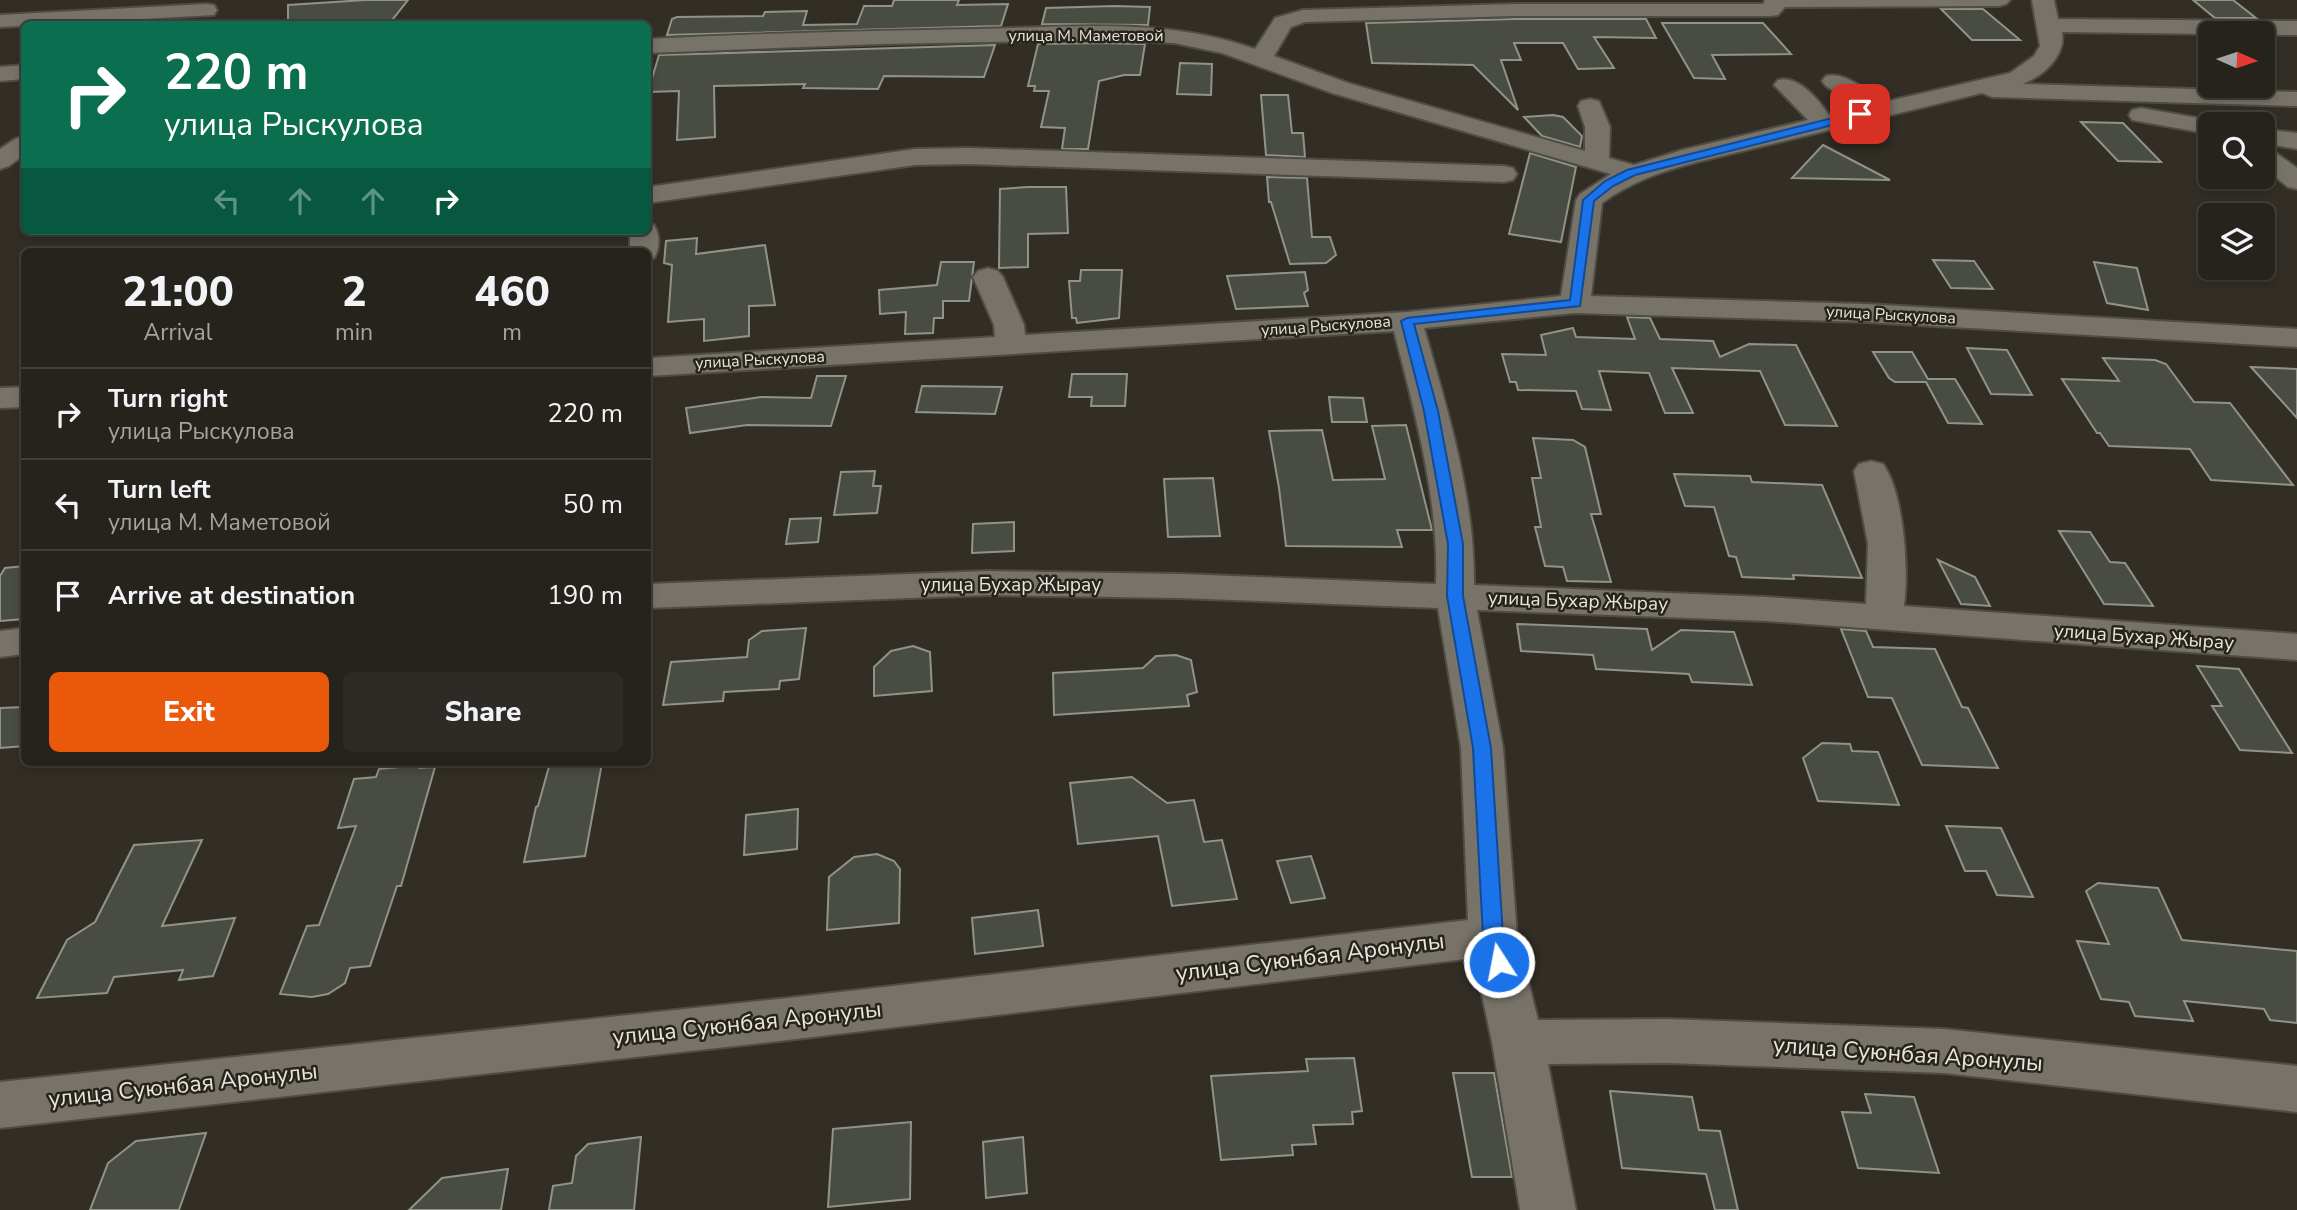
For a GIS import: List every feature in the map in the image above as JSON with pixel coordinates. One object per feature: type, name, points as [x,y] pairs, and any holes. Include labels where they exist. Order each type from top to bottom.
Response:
[{"type":"street","points":[[1262,57],[1283,23],[1303,16],[1515,10],[1770,10],[1773,4],[1785,1],[2026,5],[2297,28]]},
{"type":"street","points":[[0,21],[211,5]]},
{"type":"street","points":[[192,21],[211,5]]},
{"type":"street","name":"улица М. Маметовой","points":[[1576,303],[1589,200],[1609,184],[1631,172],[2018,78],[2043,63],[2052,49],[2026,5]]},
{"type":"street","name":"улица М. Маметовой","points":[[651,46],[880,37],[1129,22],[1262,57],[1340,88],[1597,153],[1631,172]]},
{"type":"street","points":[[0,74],[21,72]]},
{"type":"street","points":[[1833,81],[1880,110]]},
{"type":"street","points":[[1786,85],[1815,112],[1816,125],[1848,132]]},
{"type":"street","points":[[1973,89],[2025,93],[2297,99]]},
{"type":"street","points":[[2025,93],[2198,125]]},
{"type":"street","points":[[1578,108],[1597,153]]},
{"type":"street","points":[[2275,138],[2297,141]]},
{"type":"street","points":[[651,195],[915,157],[1504,174]]},
{"type":"street","points":[[2275,164],[2297,181]]},
{"type":"street","points":[[988,277],[1009,325],[1011,345]]},
{"type":"street","name":"улица Рыскулова","points":[[651,367],[1407,321],[1576,303],[1852,312],[2297,338]]},
{"type":"street","points":[[1407,321],[1431,411],[1456,544],[1455,596],[1482,748],[1493,936],[1518,1042],[1548,1210]]},
{"type":"street","points":[[0,398],[21,397]]},
{"type":"street","points":[[1871,471],[1880,502],[1888,551],[1887,596],[1883,618]]},
{"type":"street","name":"улица Бухар Жырау","points":[[651,597],[987,583],[1180,586],[1767,609],[2297,647]]},
{"type":"street","points":[[0,644],[21,641]]},
{"type":"street","name":"улица Суюнбая Аронулы","points":[[0,1105],[760,1022],[1493,936]]},
{"type":"street","name":"улица Суюнбая Аронулы","points":[[1518,1042],[1667,1041],[1944,1051],[2297,1089]]},
{"type":"building","points":[[408,0],[391,21],[288,21],[288,5]]},
{"type":"building","points":[[894,0],[959,0],[957,5],[1008,4],[1001,26],[667,35],[672,19],[677,17],[763,16],[765,12],[807,11],[803,25],[857,24],[864,6],[892,6]]},
{"type":"building","points":[[2193,0],[2233,0],[2256,18],[2215,18]]},
{"type":"building","points":[[1150,7],[1148,25],[1042,24],[1046,8]]},
{"type":"building","points":[[1941,9],[1983,9],[2020,40],[1972,40]]},
{"type":"building","points":[[1646,19],[1656,38],[1594,37],[1614,68],[1578,69],[1563,43],[1514,43],[1521,60],[1501,60],[1518,110],[1473,65],[1372,63],[1366,23]]},
{"type":"building","points":[[1662,23],[1763,23],[1791,54],[1712,55],[1725,79],[1694,78]]},
{"type":"building","points":[[1038,44],[1145,44],[1140,75],[1124,75],[1099,81],[1088,149],[1062,149],[1065,128],[1041,127],[1049,91],[1034,91],[1035,86],[1028,86]]},
{"type":"building","points":[[995,45],[984,77],[884,76],[878,89],[803,88],[805,84],[714,86],[715,137],[677,140],[679,91],[651,92],[651,82],[659,55]]},
{"type":"building","points":[[1180,63],[1212,64],[1211,95],[1177,94]]},
{"type":"building","points":[[1261,95],[1288,95],[1292,133],[1303,133],[1305,157],[1266,155]]},
{"type":"building","points":[[1524,117],[1563,117],[1582,136],[1580,147],[1542,136]]},
{"type":"building","points":[[2081,122],[2123,123],[2161,162],[2118,161]]},
{"type":"building","points":[[1823,145],[1890,180],[1792,178]]},
{"type":"building","points":[[1530,153],[1576,167],[1561,242],[1509,234]]},
{"type":"building","points":[[1267,177],[1307,178],[1312,237],[1330,237],[1336,255],[1326,263],[1290,264],[1269,202]]},
{"type":"building","points":[[1066,187],[1068,233],[1028,234],[1028,267],[999,268],[1000,189]]},
{"type":"building","points":[[697,238],[696,254],[765,245],[775,305],[749,306],[749,336],[704,341],[704,319],[668,322],[672,265],[664,263],[666,241]]},
{"type":"building","points":[[1933,260],[1974,261],[1993,289],[1951,288]]},
{"type":"building","points":[[941,262],[974,262],[969,301],[943,301],[943,318],[934,318],[933,333],[905,334],[906,312],[880,314],[879,290],[937,285]]},
{"type":"building","points":[[2094,262],[2137,268],[2148,310],[2107,303]]},
{"type":"building","points":[[1081,270],[1122,270],[1119,318],[1077,323],[1076,318],[1072,318],[1069,281],[1080,281]]},
{"type":"building","points":[[1305,272],[1308,290],[1304,293],[1308,306],[1236,309],[1227,276]]},
{"type":"building","points":[[1627,317],[1650,318],[1660,339],[1713,341],[1720,357],[1749,344],[1796,345],[1837,426],[1785,425],[1760,371],[1672,368],[1693,413],[1665,413],[1649,373],[1599,371],[1611,410],[1582,409],[1576,391],[1518,390],[1516,382],[1510,382],[1502,354],[1546,355],[1541,335],[1573,328],[1576,337],[1635,339]]},
{"type":"building","points":[[1967,348],[2007,350],[2032,395],[1991,394]]},
{"type":"building","points":[[1873,352],[1912,352],[1928,379],[1955,379],[1982,424],[1948,423],[1926,382],[1895,382],[1889,378]]},
{"type":"building","points":[[2103,358],[2155,360],[2166,364],[2194,402],[2230,403],[2293,485],[2211,480],[2190,449],[2109,446],[2100,433],[2097,433],[2062,379],[2119,381]]},
{"type":"building","points":[[2251,367],[2297,369],[2297,418]]},
{"type":"building","points":[[1072,374],[1127,374],[1125,406],[1091,406],[1092,397],[1069,397]]},
{"type":"building","points":[[817,376],[846,376],[831,426],[747,425],[690,433],[686,408],[761,397],[811,398]]},
{"type":"building","points":[[922,386],[1002,387],[995,414],[916,412]]},
{"type":"building","points":[[1329,397],[1363,398],[1367,422],[1332,422]]},
{"type":"building","points":[[1406,425],[1432,530],[1397,530],[1402,547],[1286,546],[1269,431],[1322,430],[1333,480],[1385,479],[1372,426]]},
{"type":"building","points":[[1533,438],[1573,440],[1585,447],[1601,514],[1591,514],[1611,582],[1567,581],[1563,567],[1545,566],[1535,527],[1541,527],[1532,478],[1541,478]]},
{"type":"building","points":[[875,471],[873,486],[881,486],[877,513],[834,515],[841,472]]},
{"type":"building","points":[[1674,474],[1750,476],[1752,482],[1822,485],[1862,578],[1793,575],[1794,579],[1742,577],[1736,557],[1729,556],[1714,507],[1685,506]]},
{"type":"building","points":[[1213,478],[1220,536],[1168,537],[1164,479]]},
{"type":"building","points":[[821,518],[818,542],[786,544],[790,519]]},
{"type":"building","points":[[1014,522],[1014,551],[972,553],[973,524]]},
{"type":"building","points":[[2059,531],[2090,532],[2110,562],[2125,563],[2153,606],[2104,604]]},
{"type":"building","points":[[1938,560],[1975,577],[1990,606],[1961,604]]},
{"type":"building","points":[[21,566],[21,619],[0,621],[0,576],[5,568]]},
{"type":"building","points":[[1517,624],[1647,629],[1652,650],[1681,630],[1734,632],[1752,685],[1692,682],[1689,674],[1596,669],[1593,655],[1521,651]]},
{"type":"building","points":[[806,628],[799,679],[780,681],[779,689],[724,692],[723,701],[663,705],[671,662],[747,657],[749,640],[762,631]]},
{"type":"building","points":[[1841,629],[1866,631],[1873,647],[1935,649],[1962,707],[1968,708],[1998,768],[1922,765],[1892,698],[1868,697]]},
{"type":"building","points":[[913,646],[930,652],[932,691],[874,696],[874,667],[891,651]]},
{"type":"building","points":[[1176,655],[1191,660],[1197,692],[1187,695],[1189,706],[1054,715],[1053,673],[1143,668],[1156,656]]},
{"type":"building","points":[[2197,666],[2239,669],[2292,753],[2240,750],[2212,706],[2222,706]]},
{"type":"building","points":[[21,707],[21,746],[0,748],[0,708]]},
{"type":"building","points":[[1822,743],[1850,744],[1852,751],[1878,752],[1899,805],[1818,801],[1803,758]]},
{"type":"building","points":[[549,766],[601,766],[585,856],[524,862]]},
{"type":"building","points":[[435,767],[401,886],[397,886],[370,966],[350,968],[345,983],[328,994],[312,997],[280,994],[307,926],[319,925],[356,826],[338,828],[354,779],[376,777],[379,769]]},
{"type":"building","points":[[1132,777],[1167,803],[1194,800],[1204,842],[1222,840],[1237,899],[1172,906],[1158,836],[1078,844],[1070,783]]},
{"type":"building","points":[[798,809],[797,849],[744,855],[746,815]]},
{"type":"building","points":[[1946,826],[2001,828],[2033,897],[1997,895],[1986,871],[1965,871]]},
{"type":"building","points":[[202,840],[162,926],[235,918],[213,976],[179,980],[183,970],[114,977],[107,993],[37,998],[67,940],[95,922],[134,845]]},
{"type":"building","points":[[877,854],[894,861],[900,869],[899,923],[827,930],[829,877],[854,857]]},
{"type":"building","points":[[1311,856],[1325,898],[1291,903],[1277,861]]},
{"type":"building","points":[[2098,883],[2158,888],[2182,940],[2297,951],[2297,1023],[2270,1020],[2264,1009],[2184,1001],[2193,1021],[2135,1016],[2129,1002],[2101,999],[2077,941],[2109,944],[2086,891]]},
{"type":"building","points":[[1038,910],[1043,946],[975,954],[972,918]]},
{"type":"building","points":[[1354,1058],[1362,1111],[1352,1112],[1353,1124],[1313,1125],[1316,1144],[1292,1145],[1293,1155],[1221,1160],[1211,1076],[1308,1071],[1306,1059]]},
{"type":"building","points":[[1453,1073],[1494,1073],[1512,1177],[1472,1177]]},
{"type":"building","points":[[1610,1091],[1692,1097],[1699,1130],[1720,1131],[1738,1210],[1715,1210],[1706,1174],[1622,1168]]},
{"type":"building","points":[[1865,1094],[1914,1097],[1939,1173],[1858,1168],[1842,1112],[1871,1113]]},
{"type":"building","points":[[911,1122],[910,1199],[828,1207],[833,1129]]},
{"type":"building","points":[[206,1133],[179,1210],[90,1210],[108,1163],[136,1141]]},
{"type":"building","points":[[641,1137],[634,1210],[549,1210],[553,1186],[572,1183],[576,1156],[588,1144]]},
{"type":"building","points":[[1023,1137],[1027,1193],[986,1198],[983,1142]]},
{"type":"building","points":[[508,1169],[501,1210],[409,1210],[442,1178]]},
{"type":"route","points":[[1499,962],[1493,936],[1482,748],[1455,596],[1456,544],[1431,411],[1407,321],[1576,303],[1582,269],[1582,237],[1589,200],[1609,184],[1631,172],[1860,114]]}]
